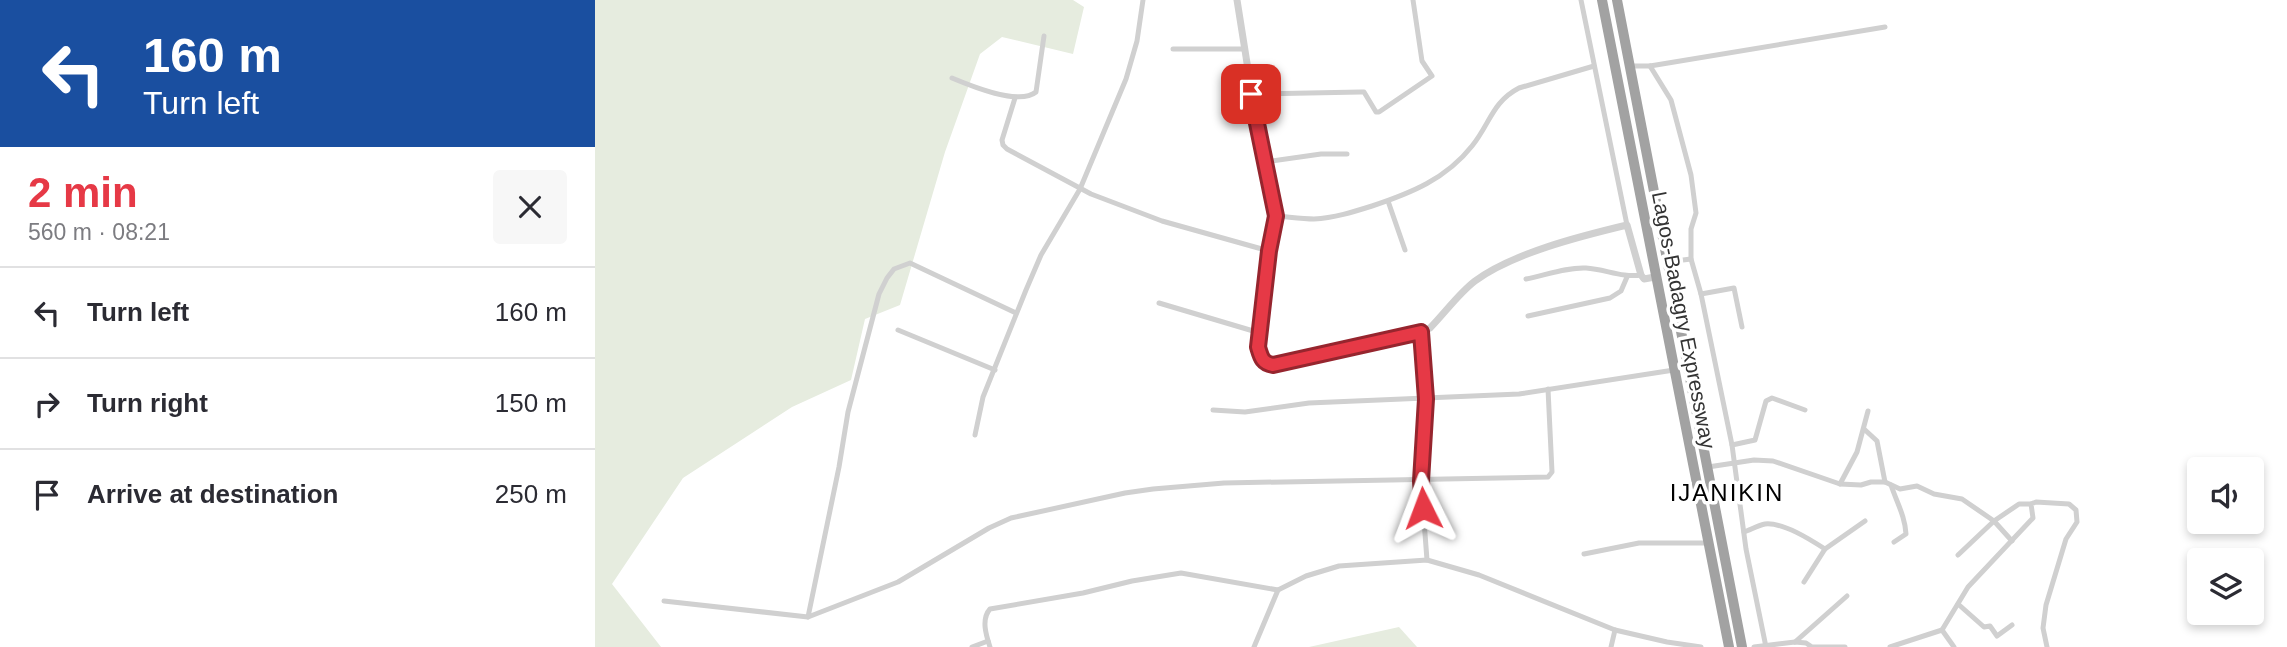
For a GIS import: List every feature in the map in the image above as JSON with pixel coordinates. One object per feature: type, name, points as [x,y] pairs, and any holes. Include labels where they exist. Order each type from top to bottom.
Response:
[{"type":"highway","name":"Lagos-Badagry Expressway","points":[[1602,0],[1729,647]]},
{"type":"highway","name":"Lagos-Badagry Expressway","points":[[1617,0],[1742,647]]},
{"type":"street","points":[[975,435],[983,397],[1016,313],[1041,255],[1080,189],[1129,70],[1137,41],[1143,0]]},
{"type":"street","points":[[1237,0],[1251,94],[1276,216],[1269,251],[1258,347],[1261,359],[1267,364],[1273,365],[1421,332],[1430,328],[1476,280],[1518,258],[1627,225]]},
{"type":"street","points":[[1251,94],[1364,92],[1376,112],[1379,112],[1432,76],[1422,61],[1413,0]]},
{"type":"street","points":[[1581,0],[1627,225],[1641,275]]},
{"type":"street","points":[[1631,66],[1650,66],[1885,27]]},
{"type":"street","points":[[952,78],[1015,98],[1029,97],[1036,92],[1044,36]]},
{"type":"street","points":[[1173,48],[1245,49]]},
{"type":"street","points":[[1276,216],[1314,219],[1330,217],[1350,213],[1422,188],[1453,166],[1474,143],[1498,103],[1509,94],[1519,88],[1594,66]]},
{"type":"street","points":[[1650,66],[1671,100],[1691,175],[1696,213],[1689,244],[1691,259],[1701,294],[1732,444],[1744,532],[1766,647]]},
{"type":"street","points":[[1015,98],[1002,140],[1003,145],[1080,189],[1162,221],[1269,251]]},
{"type":"street","points":[[1265,162],[1347,153]]},
{"type":"street","points":[[1388,201],[1405,250]]},
{"type":"street","points":[[1667,262],[1691,259]]},
{"type":"street","points":[[808,617],[851,398],[879,295],[887,278],[894,269],[910,263],[1016,313]]},
{"type":"street","points":[[1527,279],[1575,268],[1607,270],[1627,277],[1655,277]]},
{"type":"street","points":[[1528,316],[1611,298],[1621,291],[1627,277]]},
{"type":"street","points":[[1701,294],[1734,288],[1742,327]]},
{"type":"street","points":[[1159,303],[1260,333]]},
{"type":"street","points":[[898,330],[995,370]]},
{"type":"street","points":[[1421,332],[1426,399],[1421,481],[1427,560]]},
{"type":"street","points":[[1213,410],[1245,411],[1309,404],[1519,394],[1674,370]]},
{"type":"street","points":[[664,601],[808,617],[898,582],[989,528],[1011,518],[1125,493],[1193,485],[1551,476],[1548,389]]},
{"type":"street","points":[[1732,444],[1755,440],[1766,401],[1769,399],[1805,410]]},
{"type":"street","points":[[1840,484],[1857,452],[1868,411]]},
{"type":"street","points":[[1864,429],[1877,441],[1888,484],[1905,519],[1906,534],[1894,542]]},
{"type":"street","points":[[1707,467],[1753,460],[1773,461],[1840,484],[1861,485],[1871,482],[1900,489],[1917,486],[1934,494],[1962,499],[1994,522],[2012,541]]},
{"type":"street","points":[[1958,555],[2018,504],[2069,504],[2076,510],[2077,522],[2066,539],[2046,605],[2043,628],[2047,647]]},
{"type":"street","points":[[1892,647],[1941,630],[1977,576],[2033,518],[2031,504]]},
{"type":"street","points":[[1804,582],[1825,549],[1865,520]]},
{"type":"street","points":[[1744,532],[1770,524],[1799,532],[1825,549]]},
{"type":"street","points":[[1584,554],[1639,543],[1708,543]]},
{"type":"street","points":[[972,647],[989,644],[984,620],[990,609],[1083,593],[1132,581],[1181,573],[1278,590],[1306,576],[1339,566],[1427,560],[1479,575],[1615,630],[1701,647]]},
{"type":"street","points":[[1254,647],[1278,590]]},
{"type":"street","points":[[1795,642],[1846,597]]},
{"type":"street","points":[[1958,604],[1984,627],[1990,626],[1997,636],[2012,625]]},
{"type":"street","points":[[1611,647],[1615,630]]},
{"type":"street","points":[[1941,630],[1954,647]]},
{"type":"street","points":[[1754,647],[1795,642],[1806,643],[1812,647],[1845,647]]},
{"type":"shaded area","points":[[595,0],[1073,0],[1084,7],[1073,54],[1002,37],[980,54],[945,152],[900,305],[865,319],[851,380],[792,407],[683,478],[612,584],[661,647],[595,647]]},
{"type":"shaded area","points":[[1399,627],[1417,647],[1309,647]]},
{"type":"district","name":"IJANIKIN","points":[[1727,492]]},
{"type":"route","points":[[1251,94],[1276,216],[1269,251],[1258,347],[1261,359],[1273,365],[1421,332],[1426,399],[1421,481],[1423,508]]}]
